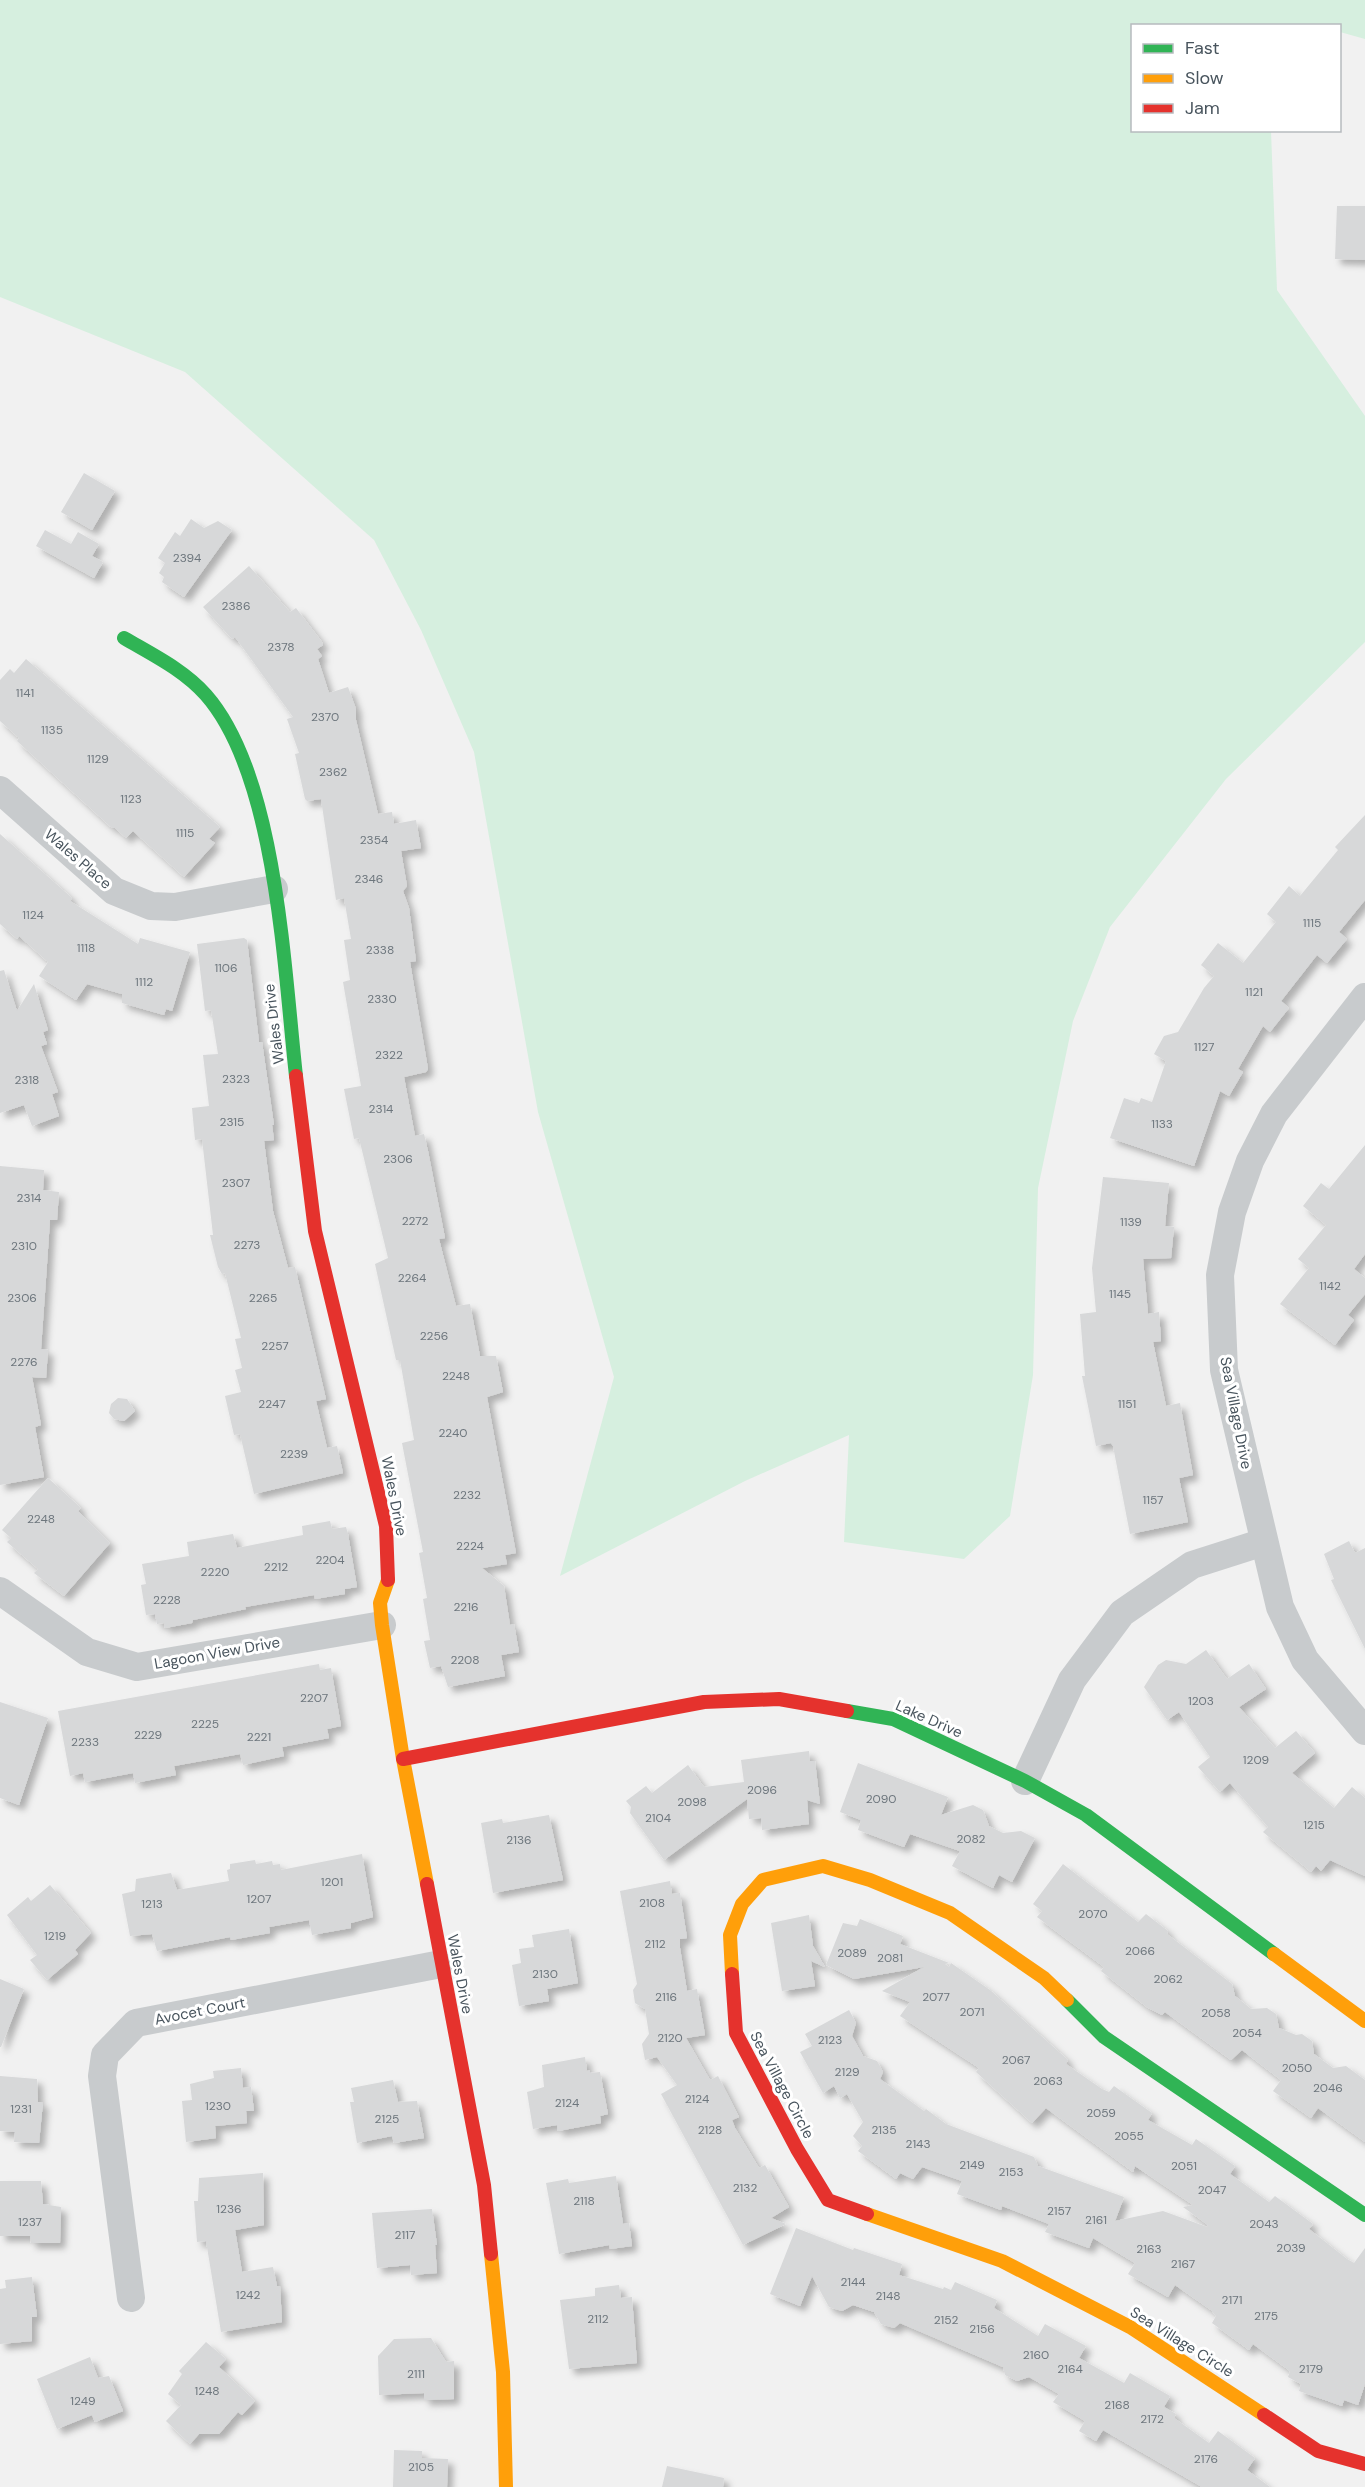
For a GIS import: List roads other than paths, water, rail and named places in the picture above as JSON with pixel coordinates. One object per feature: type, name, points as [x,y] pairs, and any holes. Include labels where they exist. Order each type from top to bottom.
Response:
[{"type":"street","name":"Wales Drive","points":[[124,638],[176,668],[206,695],[226,724],[257,794],[274,889],[315,1232],[386,1526],[389,1576],[380,1604],[382,1625],[441,1964],[484,2185],[503,2372],[506,2487]]},
{"type":"street","name":"Wales Place","points":[[0,790],[114,891],[151,906],[175,907],[274,889]]},
{"type":"street","name":"Sea Village Drive","points":[[1365,997],[1274,1114],[1250,1161],[1232,1212],[1220,1275],[1224,1370],[1280,1607],[1305,1660],[1365,1731]]},
{"type":"street","points":[[1025,1782],[1072,1680],[1122,1613],[1192,1565],[1263,1542]]},
{"type":"street","name":"Lagoon View Drive","points":[[0,1591],[87,1653],[137,1667],[382,1625]]},
{"type":"street","name":"Lake Drive","points":[[404,1759],[704,1702],[779,1699],[893,1719],[1025,1782],[1086,1815],[1365,2021]]},
{"type":"street","name":"Sea Village Circle","points":[[1365,2215],[1104,2037],[1044,1978],[950,1913],[870,1880],[823,1866],[763,1880],[742,1904],[730,1935],[736,2032],[797,2149],[828,2200],[1002,2261],[1130,2327],[1318,2451],[1365,2464]]},
{"type":"street","name":"Avocet Court","points":[[131,2298],[102,2076],[105,2055],[136,2023],[441,1964]]}]
